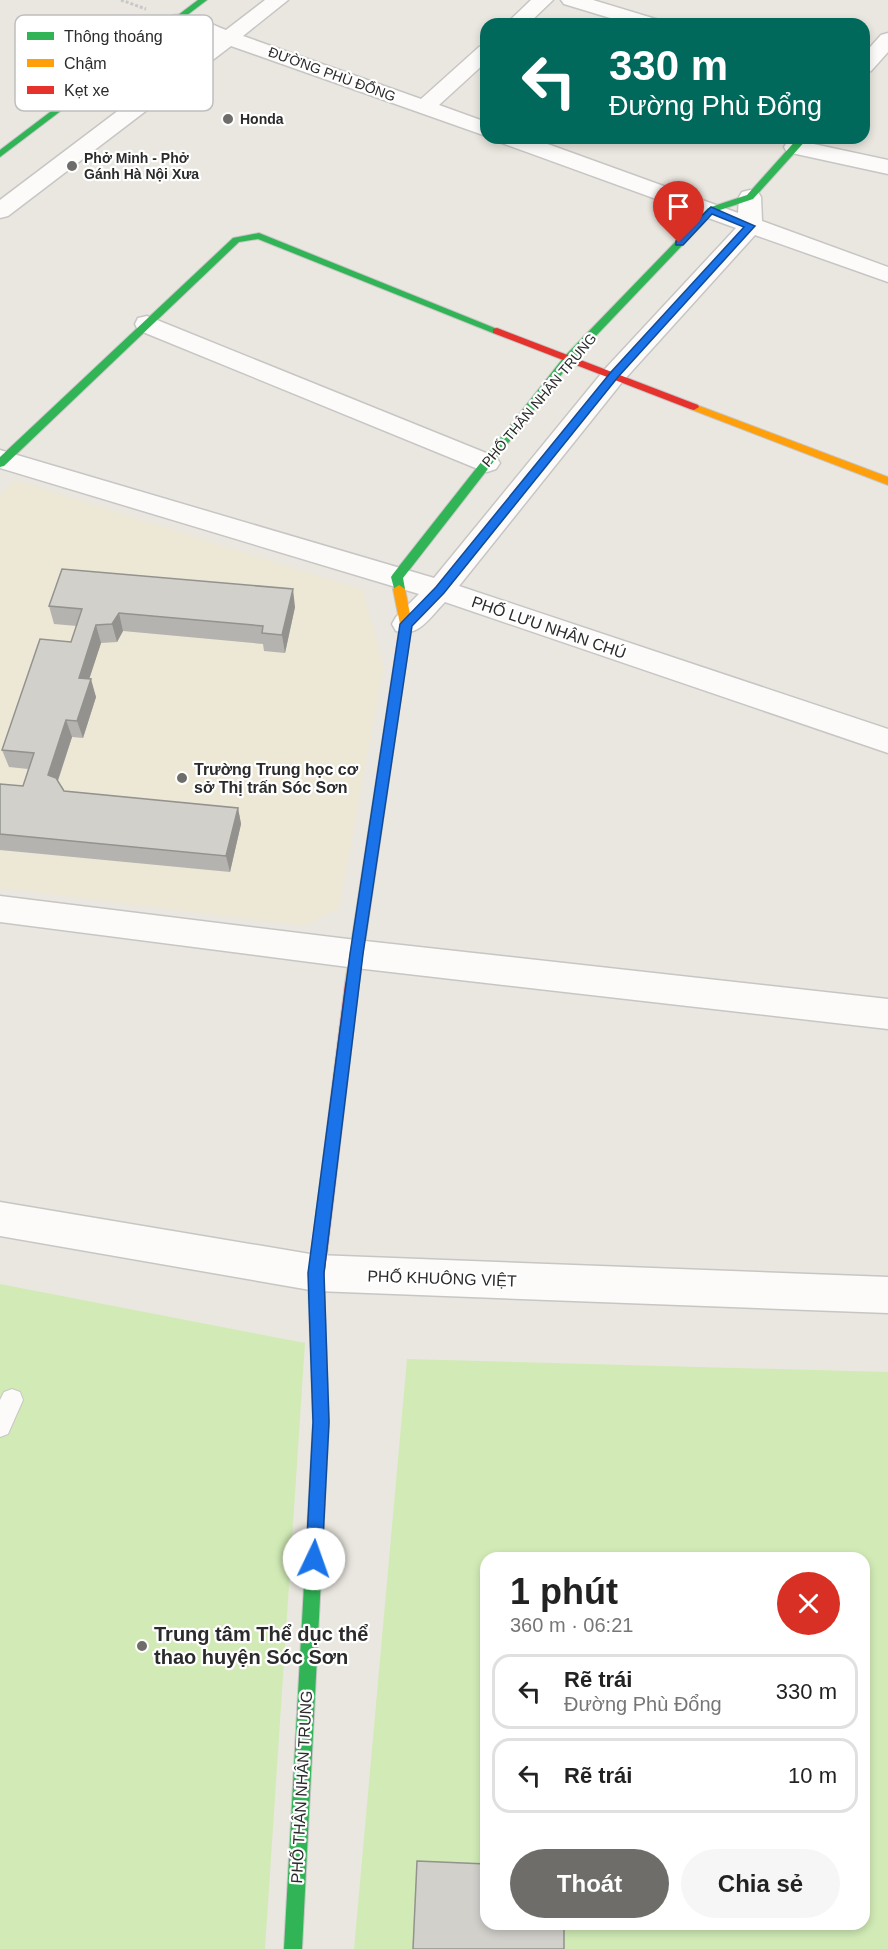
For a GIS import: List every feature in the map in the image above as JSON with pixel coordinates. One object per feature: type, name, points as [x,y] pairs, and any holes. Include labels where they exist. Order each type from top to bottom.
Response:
[{"type":"main road","points":[[184,15],[203,0]]},
{"type":"main road","points":[[0,154],[57,111]]},
{"type":"main road","points":[[750,197],[798,144]]},
{"type":"main road","name":"PHỐ THÂN NHÂN TRUNG","points":[[292,1949],[321,1422],[316,1273],[357,954],[406,624],[397,577],[568,359],[711,210],[750,197]]},
{"type":"main road","points":[[1,461],[236,240],[259,236],[568,359],[888,481]]},
{"type":"street","points":[[213,49],[278,0]]},
{"type":"street","points":[[523,18],[543,0]]},
{"type":"street","points":[[571,0],[632,18]]},
{"type":"street","name":"ĐƯỜNG PHÙ ĐỔNG","points":[[213,32],[480,127]]},
{"type":"street","points":[[870,60],[888,39]]},
{"type":"street","points":[[424,107],[480,56]]},
{"type":"street","points":[[0,211],[132,111]]},
{"type":"street","points":[[527,144],[888,275]]},
{"type":"street","points":[[803,144],[888,167]]},
{"type":"street","points":[[406,624],[440,590],[614,375],[750,226],[750,197]]},
{"type":"street","points":[[147,324],[487,463]]},
{"type":"street","name":"PHỐ LƯU NHÂN CHÚ","points":[[1,461],[440,590],[888,741]]},
{"type":"street","points":[[0,909],[357,954],[888,1014]]},
{"type":"street","name":"PHỐ KHUÔNG VIỆT","points":[[0,1219],[316,1273],[888,1295]]},
{"type":"lane","points":[[0,1426],[12,1400]]},
{"type":"shaded area","name":"Trường Trung học cơ sở Thị trấn Sóc Sơn","points":[[15,480],[363,590],[384,667],[339,908],[305,926],[0,888],[0,495]]},
{"type":"green space","name":"Trung tâm Thể dục thể thao huyện Sóc Sơn","points":[[0,1284],[305,1343],[265,1949],[0,1949]]},
{"type":"green space","points":[[407,1359],[888,1372],[888,1949],[354,1949]]},
{"type":"building","points":[[62,569],[293,589],[282,635],[262,633],[263,626],[119,613],[112,624],[96,625],[79,678],[91,679],[77,721],[66,720],[48,775],[56,778],[64,791],[238,808],[226,856],[0,834],[0,784],[23,786],[34,753],[2,750],[40,639],[71,642],[82,609],[49,606]]},
{"type":"building","points":[[417,1861],[480,1864],[480,1930],[564,1930],[564,1949],[413,1949]]},
{"type":"traffic: fast","points":[[183,15],[203,0]]},
{"type":"traffic: fast","points":[[0,154],[57,111]]},
{"type":"traffic: fast","points":[[399,589],[397,577],[568,359],[711,210],[750,197],[798,144]]},
{"type":"traffic: fast","points":[[0,463],[236,240],[259,236],[497,331]]},
{"type":"traffic: fast","points":[[293,1949],[321,1422],[316,1279]]},
{"type":"traffic: slow","points":[[694,407],[888,481]]},
{"type":"traffic: slow","points":[[352,984],[406,624],[399,589]]},
{"type":"traffic: jam","points":[[497,331],[694,407]]},
{"type":"traffic: jam","points":[[316,1279],[352,984]]},
{"type":"place","name":"Honda","points":[[228,119]]},
{"type":"place","name":"Phở Minh - Phở Gánh Hà Nội Xưa","points":[[72,166]]},
{"type":"place","name":"Trường Trung học cơ sở Thị trấn Sóc Sơn","points":[[182,778]]},
{"type":"place","name":"Trung tâm Thể dục thể thao huyện Sóc Sơn","points":[[142,1646]]},
{"type":"route","points":[[314,1559],[321,1422],[316,1273],[357,954],[406,624],[440,590],[614,375],[750,226],[711,210],[679,243]]}]
